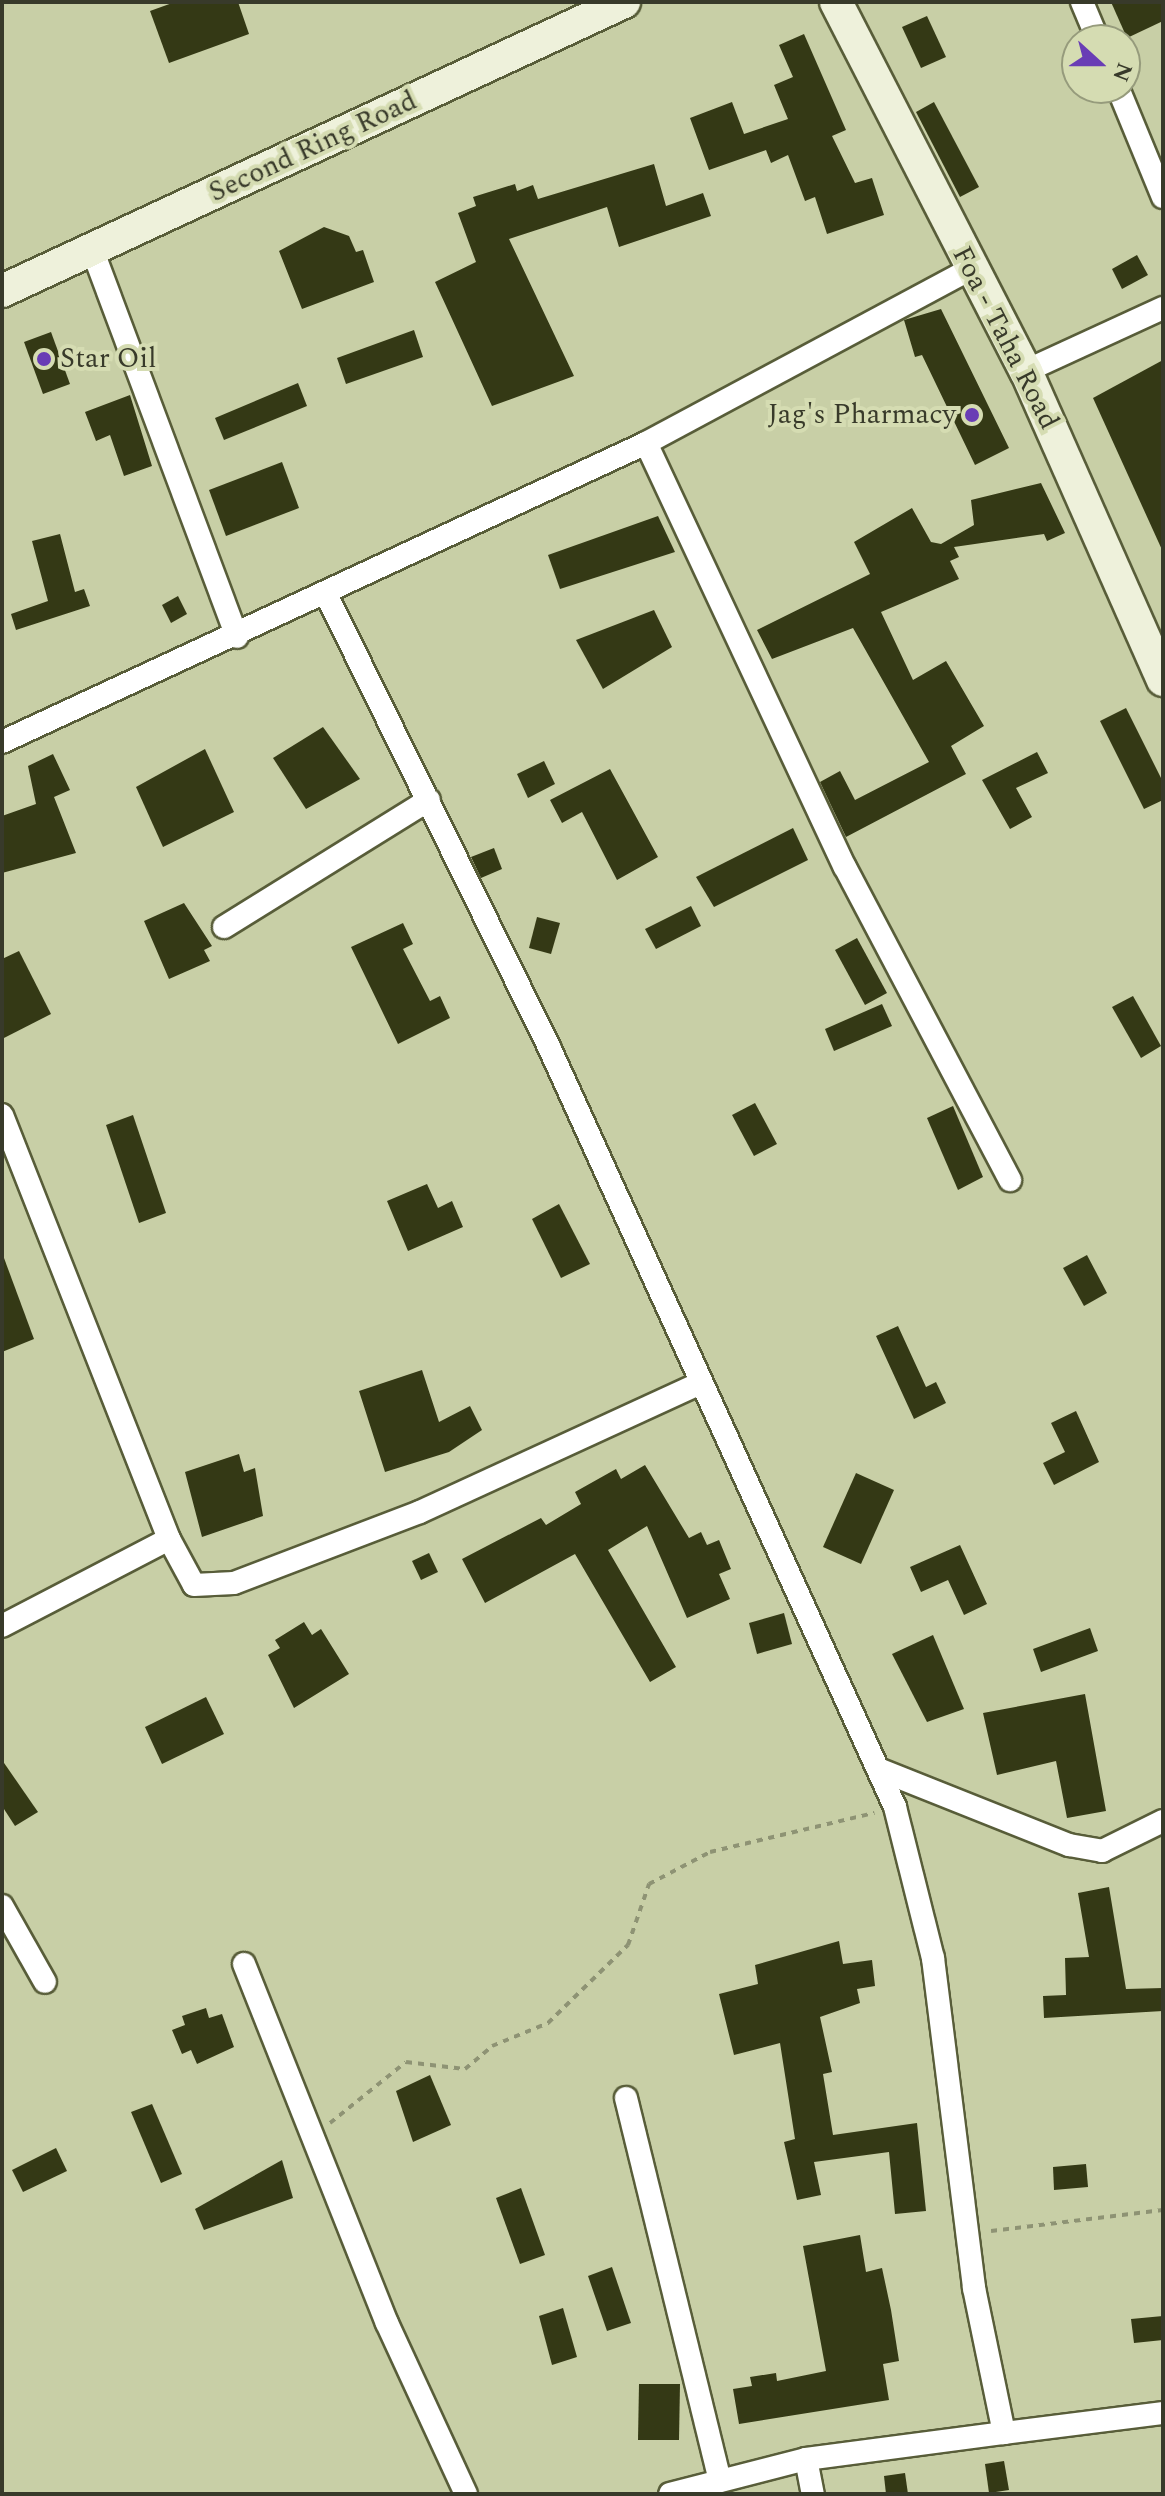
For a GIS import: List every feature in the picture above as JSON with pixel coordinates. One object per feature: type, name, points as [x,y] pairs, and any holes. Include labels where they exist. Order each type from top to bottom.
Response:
[{"type":"street","name":"Second Ring Road","points":[[2,291],[624,2]]},
{"type":"street","name":"Foa - Taha Road","points":[[836,2],[970,269],[1026,371],[1163,680]]},
{"type":"street","points":[[1082,2],[1091,24]]},
{"type":"street","points":[[1125,104],[1163,197]]},
{"type":"street","points":[[92,249],[237,637]]},
{"type":"street","points":[[2,742],[327,596],[646,443],[970,269]]},
{"type":"street","points":[[1026,371],[1163,308]]},
{"type":"street","points":[[646,443],[845,867],[1010,1180]]},
{"type":"street","points":[[327,596],[429,800],[895,1807],[933,1958],[966,2234],[1004,2433]]},
{"type":"street","points":[[224,927],[429,800]]},
{"type":"street","points":[[2,1115],[169,1539],[194,1585],[224,1586],[420,1512],[700,1383]]},
{"type":"street","points":[[2,1626],[169,1539]]},
{"type":"street","points":[[878,1769],[1069,1845],[1102,1851],[1163,1821]]},
{"type":"street","points":[[2,1906],[45,1982]]},
{"type":"street","points":[[244,1964],[432,2430],[466,2494]]},
{"type":"street","points":[[626,2098],[720,2481]]},
{"type":"street","points":[[670,2494],[806,2459],[1163,2413]]},
{"type":"street","points":[[806,2459],[813,2494]]},
{"type":"path","points":[[311,2130],[340,2119],[406,2062],[465,2069],[492,2046],[548,2023],[628,1945],[649,1884],[710,1852],[895,1807]]},
{"type":"path","points":[[966,2234],[1163,2210]]},
{"type":"building","points":[[175,2],[238,2],[249,34],[169,63],[150,11]]},
{"type":"building","points":[[1111,2],[1163,2],[1163,21],[1141,31],[1141,24],[1121,24]]},
{"type":"building","points":[[927,16],[946,57],[921,68],[902,27]]},
{"type":"building","points":[[804,34],[846,130],[832,136],[855,183],[872,178],[884,215],[827,234],[815,197],[805,201],[788,155],[771,163],[766,150],[709,170],[690,118],[732,102],[744,134],[788,119],[774,85],[793,77],[779,45]]},
{"type":"building","points":[[934,102],[979,187],[960,197],[916,112]]},
{"type":"building","points":[[654,164],[666,206],[703,193],[711,216],[619,247],[607,207],[509,239],[574,376],[492,406],[435,282],[476,262],[458,213],[476,206],[473,197],[515,184],[517,191],[533,185],[538,199]]},
{"type":"building","points":[[324,227],[349,236],[356,252],[363,250],[374,282],[302,309],[279,251]]},
{"type":"building","points":[[1137,255],[1148,275],[1122,289],[1112,269]]},
{"type":"building","points":[[941,309],[1009,448],[975,465],[922,355],[915,357],[904,320]]},
{"type":"building","points":[[414,330],[423,357],[346,384],[337,358]]},
{"type":"building","points":[[51,332],[70,384],[43,394],[24,342]]},
{"type":"building","points":[[1163,360],[1163,552],[1093,398]]},
{"type":"building","points":[[298,383],[307,406],[224,440],[215,418]]},
{"type":"building","points":[[130,395],[152,466],[124,476],[110,435],[96,441],[85,412]]},
{"type":"building","points":[[282,462],[299,508],[226,536],[209,490]]},
{"type":"building","points":[[1041,483],[1065,533],[1047,541],[1044,534],[954,547],[959,557],[950,561],[959,579],[881,612],[913,680],[946,661],[984,726],[951,746],[966,774],[846,837],[820,782],[840,771],[855,800],[929,762],[853,628],[772,659],[757,630],[870,574],[854,542],[912,508],[931,542],[941,544],[974,525],[971,500]]},
{"type":"building","points":[[658,516],[675,552],[560,589],[548,555]]},
{"type":"building","points":[[60,534],[75,592],[84,589],[90,606],[16,630],[11,614],[48,601],[32,541]]},
{"type":"building","points":[[178,596],[187,614],[171,623],[162,605]]},
{"type":"building","points":[[654,610],[672,647],[603,689],[576,640]]},
{"type":"building","points":[[1126,708],[1163,782],[1163,800],[1144,809],[1100,721]]},
{"type":"building","points":[[323,727],[360,779],[306,809],[273,758]]},
{"type":"building","points":[[205,749],[234,812],[163,847],[136,787]]},
{"type":"building","points":[[1037,752],[1048,773],[1016,788],[1032,817],[1010,829],[982,780]]},
{"type":"building","points":[[53,754],[70,790],[54,797],[76,853],[2,873],[2,816],[36,804],[28,766]]},
{"type":"building","points":[[544,761],[555,784],[528,798],[517,774]]},
{"type":"building","points":[[610,769],[658,857],[617,880],[582,812],[562,823],[550,800]]},
{"type":"building","points":[[793,828],[808,860],[714,907],[696,877]]},
{"type":"building","points":[[494,848],[502,869],[481,878],[471,857]]},
{"type":"building","points":[[184,903],[212,946],[204,950],[210,961],[169,979],[144,921]]},
{"type":"building","points":[[691,906],[701,926],[656,949],[645,929]]},
{"type":"building","points":[[537,917],[560,923],[551,954],[529,948]]},
{"type":"building","points":[[403,923],[413,944],[403,949],[430,1001],[440,996],[450,1018],[398,1044],[351,947]]},
{"type":"building","points":[[857,938],[887,993],[865,1005],[835,950]]},
{"type":"building","points":[[19,951],[51,1014],[2,1039],[2,959]]},
{"type":"building","points":[[1133,996],[1161,1046],[1141,1058],[1112,1007]]},
{"type":"building","points":[[882,1004],[892,1026],[834,1051],[825,1029]]},
{"type":"building","points":[[755,1103],[777,1144],[754,1156],[732,1115]]},
{"type":"building","points":[[953,1106],[983,1177],[958,1190],[927,1118]]},
{"type":"building","points":[[133,1115],[166,1213],[139,1223],[106,1125]]},
{"type":"building","points":[[427,1184],[438,1208],[452,1201],[463,1227],[408,1251],[387,1201]]},
{"type":"building","points":[[559,1204],[590,1264],[561,1278],[532,1219]]},
{"type":"building","points":[[1087,1255],[1107,1293],[1084,1306],[1063,1268]]},
{"type":"building","points":[[2,1259],[34,1339],[2,1352]]},
{"type":"building","points":[[898,1326],[926,1387],[936,1382],[946,1403],[914,1419],[876,1336]]},
{"type":"building","points":[[422,1370],[439,1422],[470,1406],[482,1430],[449,1452],[385,1472],[359,1391]]},
{"type":"building","points":[[1076,1411],[1099,1462],[1054,1485],[1043,1463],[1065,1452],[1051,1423]]},
{"type":"building","points":[[239,1454],[244,1472],[255,1468],[263,1516],[202,1537],[185,1472]]},
{"type":"building","points":[[645,1465],[689,1538],[701,1532],[707,1545],[719,1540],[731,1569],[719,1574],[730,1599],[687,1618],[647,1526],[608,1550],[676,1667],[650,1682],[575,1554],[485,1603],[462,1559],[541,1518],[546,1525],[581,1504],[575,1492],[616,1469],[621,1479]]},
{"type":"building","points":[[856,1473],[894,1490],[861,1564],[823,1547]]},
{"type":"building","points":[[960,1545],[987,1604],[964,1615],[948,1580],[921,1592],[910,1567]]},
{"type":"building","points":[[429,1553],[438,1572],[421,1580],[412,1561]]},
{"type":"building","points":[[784,1613],[792,1644],[757,1654],[749,1623]]},
{"type":"building","points":[[304,1622],[312,1635],[321,1629],[349,1674],[294,1708],[268,1655],[280,1648],[275,1640]]},
{"type":"building","points":[[1090,1628],[1098,1651],[1041,1672],[1033,1649]]},
{"type":"building","points":[[933,1635],[964,1709],[927,1722],[892,1654]]},
{"type":"building","points":[[1085,1694],[1106,1811],[1067,1818],[1056,1761],[997,1775],[983,1713]]},
{"type":"building","points":[[206,1697],[224,1734],[162,1764],[145,1727]]},
{"type":"building","points":[[2,1760],[38,1812],[15,1826],[2,1806]]},
{"type":"building","points":[[1109,1887],[1126,1989],[1163,1988],[1163,2011],[1044,2018],[1043,1996],[1066,1995],[1065,1958],[1089,1957],[1078,1893]]},
{"type":"building","points":[[839,1941],[843,1964],[872,1960],[875,1986],[857,1989],[860,2003],[820,2017],[832,2072],[823,2074],[833,2135],[917,2123],[926,2211],[895,2214],[889,2152],[814,2162],[821,2195],[797,2200],[784,2142],[795,2139],[780,2043],[734,2055],[719,1994],[758,1984],[755,1965]]},
{"type":"building","points":[[206,2008],[209,2018],[222,2014],[234,2047],[197,2064],[191,2050],[182,2054],[172,2030],[185,2025],[182,2016]]},
{"type":"building","points":[[430,2075],[451,2125],[413,2142],[396,2091]]},
{"type":"building","points":[[152,2104],[182,2174],[161,2183],[131,2112]]},
{"type":"building","points":[[56,2148],[67,2171],[23,2192],[12,2170]]},
{"type":"building","points":[[282,2160],[293,2198],[204,2230],[195,2209]]},
{"type":"building","points":[[1086,2164],[1088,2187],[1054,2190],[1053,2167]]},
{"type":"building","points":[[521,2188],[545,2255],[520,2264],[496,2198]]},
{"type":"building","points":[[860,2235],[866,2272],[882,2268],[891,2310],[899,2361],[883,2364],[889,2400],[739,2424],[733,2389],[752,2386],[750,2377],[776,2373],[777,2381],[826,2371],[803,2246]]},
{"type":"building","points":[[612,2267],[631,2323],[607,2331],[588,2276]]},
{"type":"building","points":[[563,2308],[577,2357],[552,2365],[539,2316]]},
{"type":"building","points":[[1163,2316],[1163,2340],[1134,2343],[1131,2319]]},
{"type":"building","points":[[639,2384],[680,2384],[679,2440],[638,2440]]},
{"type":"building","points":[[1004,2461],[1009,2490],[989,2493],[985,2464]]},
{"type":"building","points":[[905,2473],[908,2494],[886,2494],[884,2476]]},
{"type":"place","name":"Star Oil","points":[[44,359]]},
{"type":"place","name":"Jag's Pharmacy","points":[[972,415]]}]
